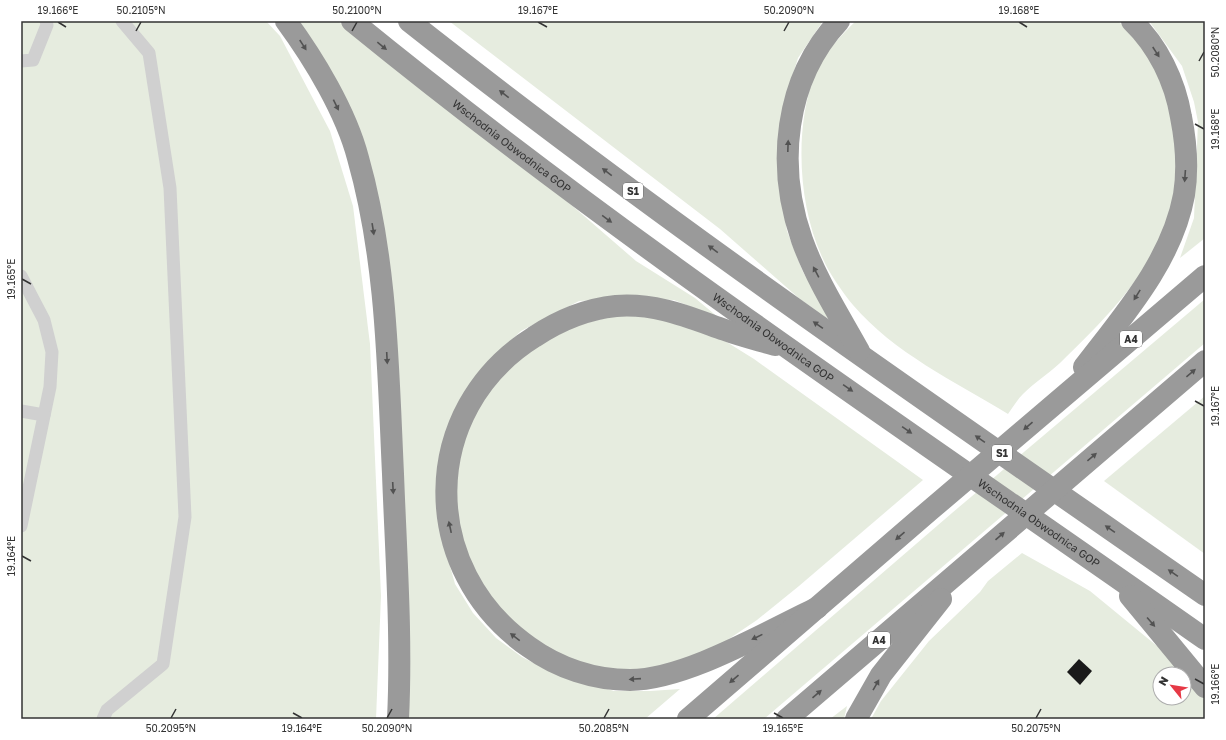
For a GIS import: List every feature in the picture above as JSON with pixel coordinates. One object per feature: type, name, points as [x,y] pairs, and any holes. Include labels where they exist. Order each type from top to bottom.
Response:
[{"type":"highway","points":[[286,21],[318,71],[341,116],[358,156],[374,232],[386,334],[400,622],[398,719]]},
{"type":"highway","name":"Wschodnia Obwodnica GOP","points":[[352,21],[446,98],[587,205],[1205,639]]},
{"type":"highway","name":"S1","points":[[410,21],[613,177],[861,355],[1205,595]]},
{"type":"highway","points":[[839,21],[821,43],[807,65],[798,88],[792,113],[788,165],[795,217],[802,241],[812,264],[861,355]]},
{"type":"highway","points":[[1057,401],[1129,309],[1157,264],[1172,233],[1184,195],[1186,162],[1178,100],[1168,70],[1143,33],[1132,21]]},
{"type":"highway","name":"A4","points":[[688,719],[1057,401],[1205,276]]},
{"type":"highway","points":[[793,350],[727,331],[679,312],[657,308],[616,306],[591,310],[566,320],[543,331],[502,360],[474,394],[459,424],[449,454],[446,475],[446,501],[450,526],[463,569],[472,589],[486,607],[500,624],[514,637],[537,653],[562,666],[583,673],[607,678],[631,680],[664,675],[711,659],[817,608]]},
{"type":"highway","name":"A4","points":[[787,719],[1205,361]]},
{"type":"highway","points":[[856,719],[881,676],[970,562]]},
{"type":"highway","points":[[1108,571],[1205,687]]},
{"type":"lane","points":[[21,61],[33,60],[47,24],[46,21]]},
{"type":"lane","points":[[103,719],[107,710],[164,664],[184,517],[170,188],[149,53],[122,21]]},
{"type":"lane","points":[[21,276],[44,320],[52,352],[50,387],[21,526]]},
{"type":"lane","points":[[21,411],[44,415]]},
{"type":"shaded area","points":[[21,21],[266,21],[280,36],[330,131],[353,206],[370,344],[381,596],[376,719],[21,719]]},
{"type":"shaded area","points":[[296,21],[338,21],[363,43],[546,183],[636,261],[695,298],[719,318],[674,300],[627,298],[579,301],[521,331],[489,361],[463,396],[445,548],[455,584],[473,613],[496,638],[522,657],[551,672],[614,691],[680,689],[645,719],[406,719],[377,213]]},
{"type":"shaded area","points":[[449,21],[823,21],[798,58],[786,97],[780,189],[787,231],[803,272],[821,302],[850,334],[801,300],[720,229]]},
{"type":"shaded area","points":[[856,21],[1118,21],[1139,44],[1148,57],[1162,84],[1171,114],[1178,153],[1175,189],[1168,218],[1156,246],[1142,272],[1104,319],[1060,363],[1023,394],[1008,414],[946,378],[906,352],[869,322],[853,305],[836,283],[826,265],[815,238],[808,215],[802,167],[804,118],[808,95],[818,66],[827,53]]},
{"type":"shaded area","points":[[1149,21],[1205,21],[1205,238],[1180,258],[1194,218],[1198,122],[1194,102],[1182,66]]},
{"type":"shaded area","points":[[1205,299],[1205,343],[764,719],[713,719],[952,513]]},
{"type":"shaded area","points":[[622,314],[648,315],[717,336],[754,359],[923,480],[757,620],[714,649],[667,667],[599,673],[532,647],[469,576],[453,495],[467,423],[505,367],[565,328]]},
{"type":"shaded area","points":[[1205,396],[1205,554],[1104,481]]},
{"type":"shaded area","points":[[1022,553],[1090,591],[1168,655],[1178,666],[1152,666],[1152,706],[1192,706],[1192,682],[1200,691],[1205,701],[1205,719],[871,719],[881,701],[929,641],[980,592],[988,581]]},
{"type":"shaded area","points":[[847,706],[844,719],[830,719]]},
{"type":"building","points":[[1079,659],[1092,671],[1080,685],[1067,672]]}]
